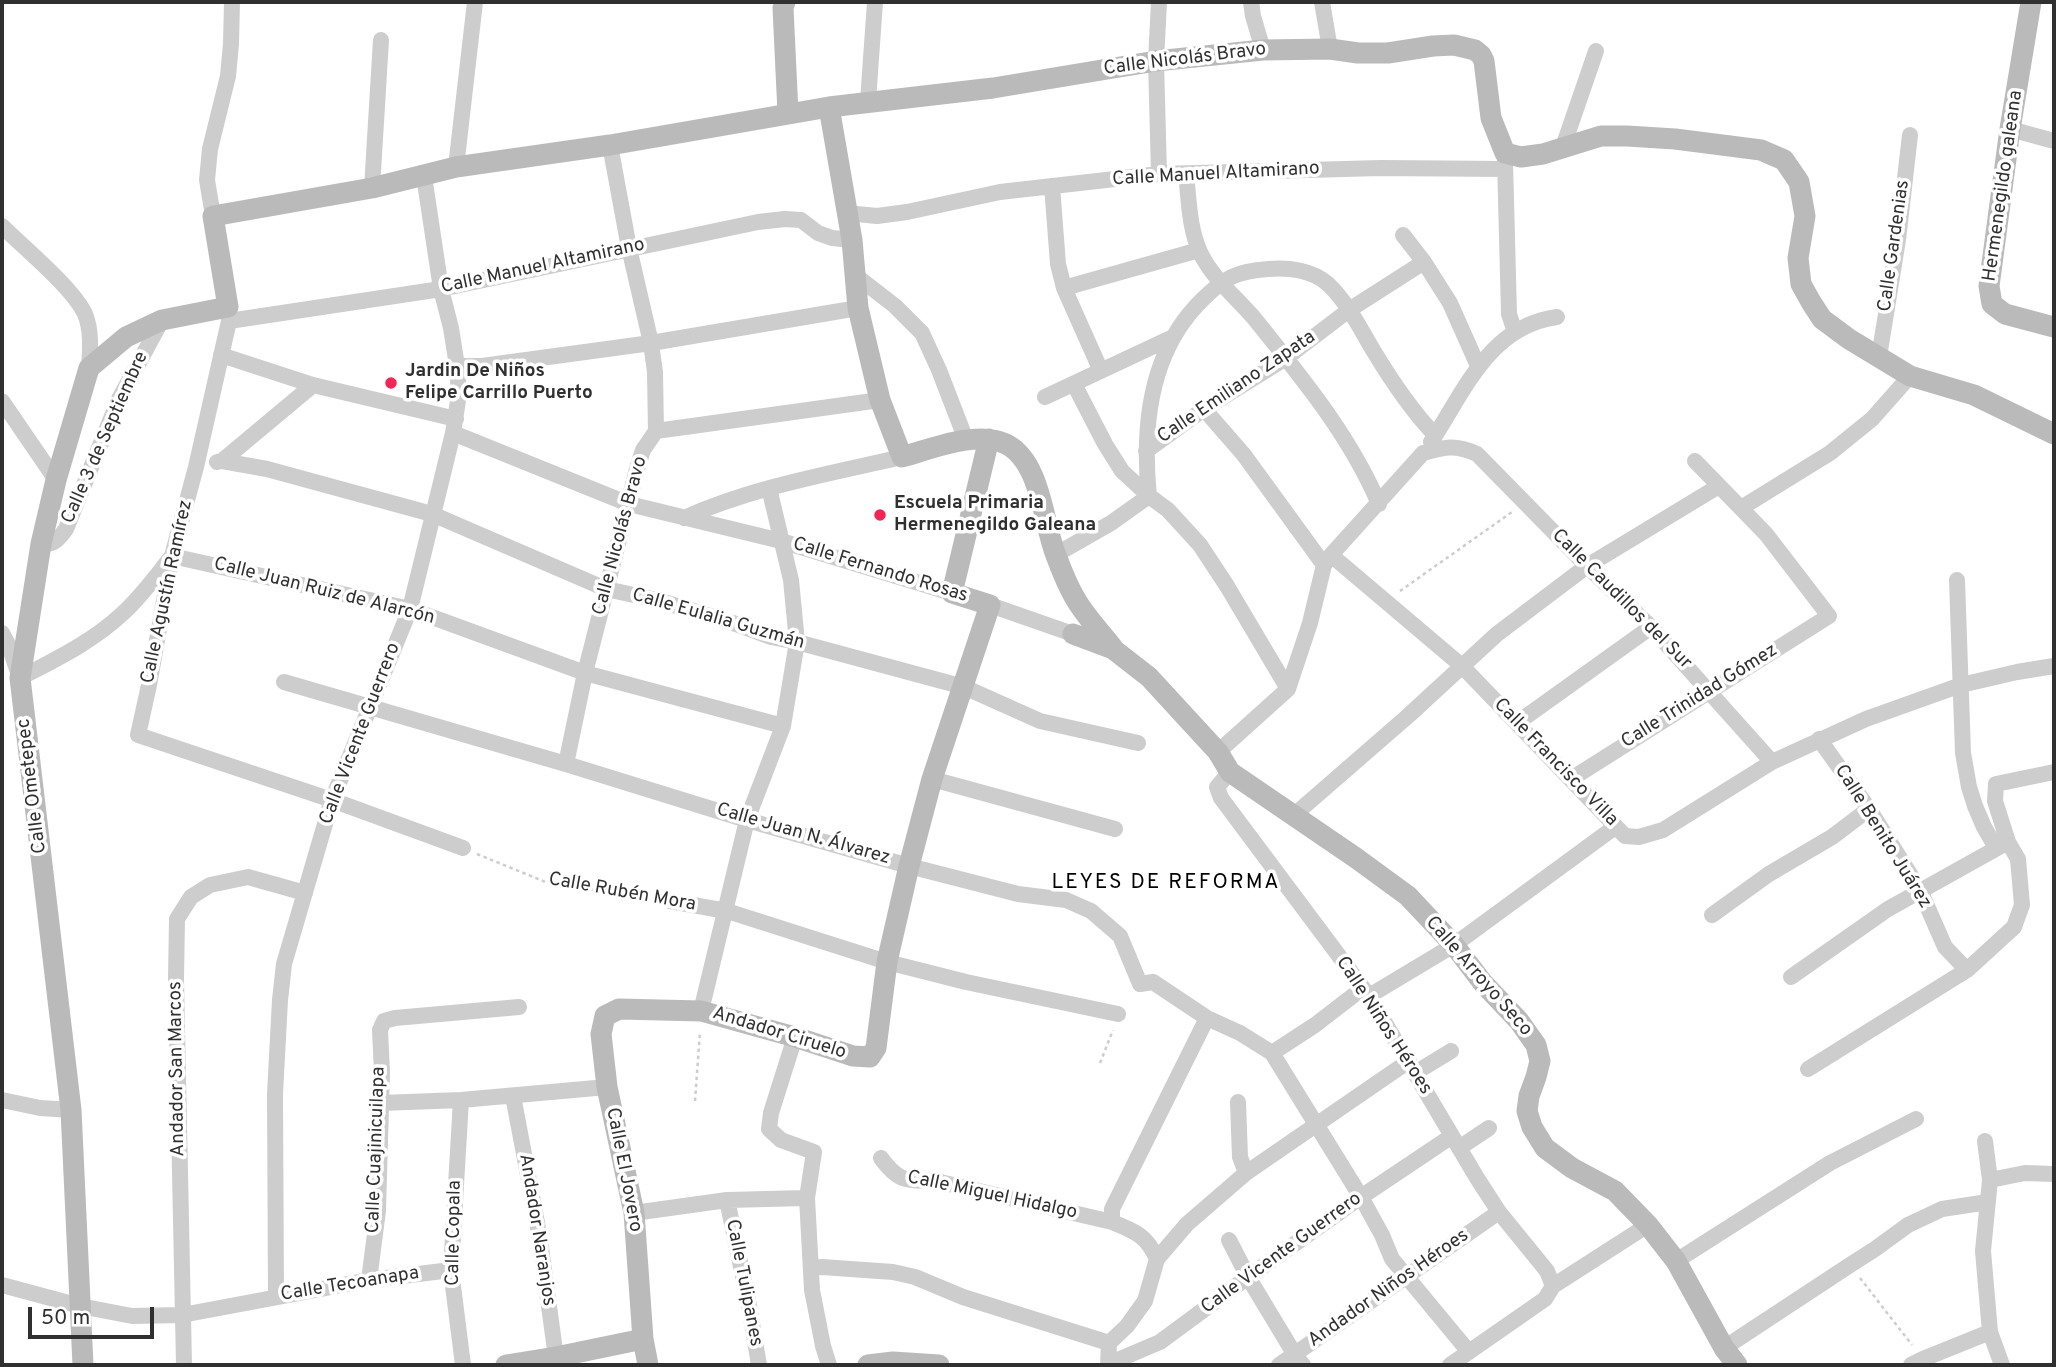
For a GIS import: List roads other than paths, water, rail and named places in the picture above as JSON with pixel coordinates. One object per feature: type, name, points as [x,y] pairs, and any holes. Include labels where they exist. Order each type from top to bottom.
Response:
[{"type":"street","points":[[89,368],[126,337],[162,320],[229,314],[207,180],[210,149],[228,76],[232,44],[232,2]]},
{"type":"street","points":[[456,167],[475,2]]},
{"type":"street","points":[[868,101],[875,2]]},
{"type":"street","points":[[1159,2],[1156,61],[1159,174]]},
{"type":"street","points":[[1251,2],[1263,50]]},
{"type":"street","points":[[1322,2],[1330,49]]},
{"type":"street","name":"Hermenegildo galeana","points":[[2031,2],[2010,129],[1989,286],[1992,304],[2005,314],[2054,327]]},
{"type":"street","points":[[782,4],[788,113]]},
{"type":"street","points":[[372,188],[382,40]]},
{"type":"street","name":"Calle Nicolás Bravo","points":[[213,216],[372,188],[456,167],[610,145],[788,113],[868,101],[993,88],[1156,61],[1263,50],[1330,49],[1388,53],[1454,45],[1475,50],[1484,61],[1491,118],[1505,161],[1509,314],[1515,332]]},
{"type":"street","points":[[1563,147],[1596,51]]},
{"type":"street","points":[[829,107],[852,240],[858,308],[880,400],[902,457]]},
{"type":"street","points":[[2010,129],[2054,141]]},
{"type":"street","name":"Calle Gardenias","points":[[1879,356],[1898,240],[1910,135]]},
{"type":"street","name":"Calle Manuel Altamirano","points":[[847,213],[877,216],[1000,192],[1159,174],[1381,168],[1505,161],[1543,154],[1601,136],[1675,139],[1761,149],[1784,160],[1800,182],[1805,216],[1798,258],[1801,284],[1822,319],[1879,356]]},
{"type":"street","name":"Calle Nicolás Bravo","points":[[566,764],[585,673],[643,450],[656,431],[655,372],[651,343],[629,248],[610,145]]},
{"type":"street","points":[[1185,174],[1192,227],[1208,268],[1286,358],[1324,407],[1369,479],[1379,504]]},
{"type":"street","name":"Calle Vicente Guerrero","points":[[276,1296],[275,1094],[284,964],[332,800],[410,609],[454,426],[459,394],[451,328],[441,289],[424,176]]},
{"type":"street","points":[[1052,186],[1058,264],[1063,288],[1101,371]]},
{"type":"street","name":"Calle Manuel Altamirano","points":[[229,314],[441,289],[758,222],[801,220],[818,233],[832,239],[852,240]]},
{"type":"street","points":[[2,226],[66,288],[85,314],[90,336],[89,368]]},
{"type":"street","points":[[1403,235],[1450,303],[1478,366]]},
{"type":"street","points":[[1063,288],[1199,250]]},
{"type":"street","name":"Calle Emiliano Zapata","points":[[1149,496],[1146,450],[1204,409],[1286,358],[1349,310],[1424,262]]},
{"type":"street","points":[[1146,450],[1159,366],[1171,338],[1192,309],[1221,282],[1254,270],[1286,268],[1303,271],[1327,283],[1349,310],[1417,416],[1435,435]]},
{"type":"street","points":[[855,275],[895,306],[922,333],[966,440]]},
{"type":"street","points":[[457,366],[482,366],[651,343],[858,308]]},
{"type":"street","name":"Calle Agustín Ramírez","points":[[229,314],[197,467],[172,556],[138,735],[332,800]]},
{"type":"street","points":[[1218,751],[1288,689],[1327,560],[1423,453],[1478,366],[1515,332],[1540,320],[1557,317]]},
{"type":"street","name":"Calle 3 de Septiembre","points":[[41,544],[58,540],[66,529],[119,399],[162,320]]},
{"type":"street","points":[[1045,397],[1171,338]]},
{"type":"street","name":"Calle Fernando Rosas","points":[[221,355],[454,426],[629,504],[781,541],[990,605],[1073,634]]},
{"type":"street","points":[[1879,356],[1910,376],[1974,395],[2054,434]]},
{"type":"street","name":"Calle Ometepec","points":[[83,1365],[71,1110],[20,678],[41,544],[56,480],[89,368]]},
{"type":"street","points":[[1695,461],[1741,508],[1830,453],[1872,419],[1910,376]]},
{"type":"street","points":[[1074,384],[1122,471],[1168,510],[1200,545],[1288,689]]},
{"type":"street","points":[[197,467],[222,461],[313,385]]},
{"type":"street","points":[[656,431],[880,400]]},
{"type":"street","points":[[2,401],[56,480]]},
{"type":"street","name":"Calle Francisco Villa","points":[[1204,409],[1327,560],[1385,600],[1462,666],[1625,836],[1639,837],[1663,830],[1772,762],[1819,739],[1961,685]]},
{"type":"street","points":[[684,518],[769,488],[966,440],[989,439],[952,593]]},
{"type":"street","name":"Calle Arroyo Seco","points":[[989,439],[1005,443],[1017,452],[1034,478],[1055,555],[1078,604],[1113,649],[1149,677],[1218,751],[1230,772],[1408,896],[1519,1021],[1536,1045],[1540,1061],[1527,1111],[1532,1127],[1545,1148],[1572,1168],[1615,1191],[1648,1225],[1676,1261],[1730,1357]]},
{"type":"street","name":"Calle Caudillos del Sur","points":[[1423,453],[1444,447],[1461,447],[1477,454],[1651,627],[1772,762]]},
{"type":"street","name":"Calle Eulalia Guzmán","points":[[222,461],[267,469],[432,514],[606,589],[657,600],[771,637],[964,687],[1040,721],[1138,743]]},
{"type":"street","points":[[1293,816],[1497,634],[1587,566],[1720,486]]},
{"type":"street","points":[[701,1011],[747,820],[783,726],[797,642],[790,580],[769,488]]},
{"type":"street","points":[[1055,555],[1111,523],[1149,496]]},
{"type":"street","name":"Calle Trinidad Gómez","points":[[1571,779],[1829,616],[1766,534],[1741,508]]},
{"type":"street","points":[[2,633],[20,678],[94,638],[137,599],[172,556]]},
{"type":"street","name":"Calle Juan Ruiz de Alarcón","points":[[172,556],[410,609],[585,673],[783,726]]},
{"type":"street","points":[[1808,1069],[1967,970],[2014,927],[2022,905],[2018,859],[1984,827],[1969,787],[1962,741],[1957,580]]},
{"type":"street","points":[[887,962],[932,779],[990,605]]},
{"type":"street","points":[[1517,723],[1651,627]]},
{"type":"street","name":"Calle Arroyo Seco","points":[[1073,634],[1113,649]]},
{"type":"street","points":[[1961,685],[2054,666]]},
{"type":"street","name":"Calle Juan N. Álvarez","points":[[284,682],[909,866],[1018,894],[1066,900],[1091,911],[1120,936],[1140,984],[1153,982],[1207,1017],[1272,1053]]},
{"type":"street","name":"Calle Benito Juárez","points":[[1819,739],[1869,809],[1920,890],[1945,947],[1967,970]]},
{"type":"street","name":"Calle Niños Héroes","points":[[1230,772],[1217,787],[1220,798],[1366,992],[1455,1142],[1500,1212],[1547,1271],[1553,1286]]},
{"type":"street","points":[[2002,845],[1995,801],[1996,784],[2054,772]]},
{"type":"street","points":[[932,779],[1115,829]]},
{"type":"street","points":[[332,800],[463,848]]},
{"type":"street","points":[[1712,915],[1769,874],[1832,837],[1869,809]]},
{"type":"street","points":[[1469,1352],[1392,1259],[1361,1196],[1272,1053],[1366,992],[1454,945],[1615,827]]},
{"type":"street","points":[[1791,977],[1888,909],[2002,845]]},
{"type":"street","name":"Andador San Marcos","points":[[184,1365],[177,919],[191,897],[210,885],[248,877],[305,893]]},
{"type":"street","name":"Calle Rubén Mora","points":[[670,901],[727,911],[887,962],[966,982],[1118,1014]]},
{"type":"street","name":"Andador Ciruelo","points":[[605,1016],[619,1009],[701,1011],[853,1056],[870,1057],[876,1048],[887,962]]},
{"type":"street","name":"Calle Cuajinicuilapa","points":[[369,1280],[378,1211],[380,1030],[384,1021],[519,1007]]},
{"type":"street","name":"Calle El Jovero","points":[[605,1016],[601,1034],[607,1087],[634,1213],[643,1339],[648,1365]]},
{"type":"street","points":[[1112,1222],[1112,1209],[1207,1017]]},
{"type":"street","points":[[795,1037],[771,1113],[769,1129],[781,1140],[814,1152],[807,1198],[812,1290],[822,1346],[829,1365]]},
{"type":"street","points":[[1108,1365],[1109,1343],[1145,1301],[1157,1259],[1187,1224],[1246,1173],[1318,1125],[1412,1067],[1451,1051]]},
{"type":"street","points":[[381,1103],[461,1100],[607,1087]]},
{"type":"street","name":"Andador Naranjos","points":[[513,1096],[539,1233],[556,1361]]},
{"type":"street","points":[[2,1100],[40,1108],[71,1110]]},
{"type":"street","name":"Calle Copala","points":[[461,1100],[451,1270],[463,1365]]},
{"type":"street","points":[[1238,1102],[1240,1157],[1246,1173]]},
{"type":"street","points":[[1676,1261],[1830,1163],[1916,1119]]},
{"type":"street","name":"Calle Vicente Guerrero","points":[[1108,1365],[1160,1342],[1361,1196],[1455,1142],[1489,1128]]},
{"type":"street","points":[[1985,1141],[1990,1180],[1983,1251],[1990,1332],[2002,1365]]},
{"type":"street","name":"Calle Miguel Hidalgo","points":[[881,1158],[893,1175],[903,1178],[936,1181],[1112,1222],[1134,1231],[1150,1244],[1157,1259]]},
{"type":"street","points":[[1990,1180],[2025,1173],[2054,1174]]},
{"type":"street","points":[[634,1213],[727,1200],[807,1198]]},
{"type":"street","name":"Calle Tulipanes","points":[[727,1200],[759,1365]]},
{"type":"street","points":[[1730,1357],[1850,1265],[1908,1225],[1942,1209],[1988,1202]]},
{"type":"street","name":"Andador Niños Héroes","points":[[1279,1365],[1299,1360],[1406,1277],[1500,1212]]},
{"type":"street","points":[[1450,1365],[1545,1299],[1553,1286],[1648,1225]]},
{"type":"street","points":[[1229,1240],[1248,1277],[1299,1360]]},
{"type":"street","points":[[811,1268],[893,1272],[915,1277],[963,1297],[1109,1343]]},
{"type":"street","name":"Calle Tecoanapa","points":[[2,1285],[80,1306],[132,1316],[182,1315],[369,1280],[451,1270]]},
{"type":"street","points":[[1917,1362],[1990,1332]]},
{"type":"street","points":[[506,1365],[556,1361],[643,1339]]},
{"type":"street","points":[[868,1365],[893,1362],[939,1365]]},
{"type":"place","name":"Jardin De Niños Felipe Carrillo Puerto","points":[[391,383]]},
{"type":"place","name":"Escuela Primaria Hermenegildo Galeana","points":[[880,515]]},
{"type":"district","name":"LEYES DE REFORMA","points":[[1166,884]]}]
